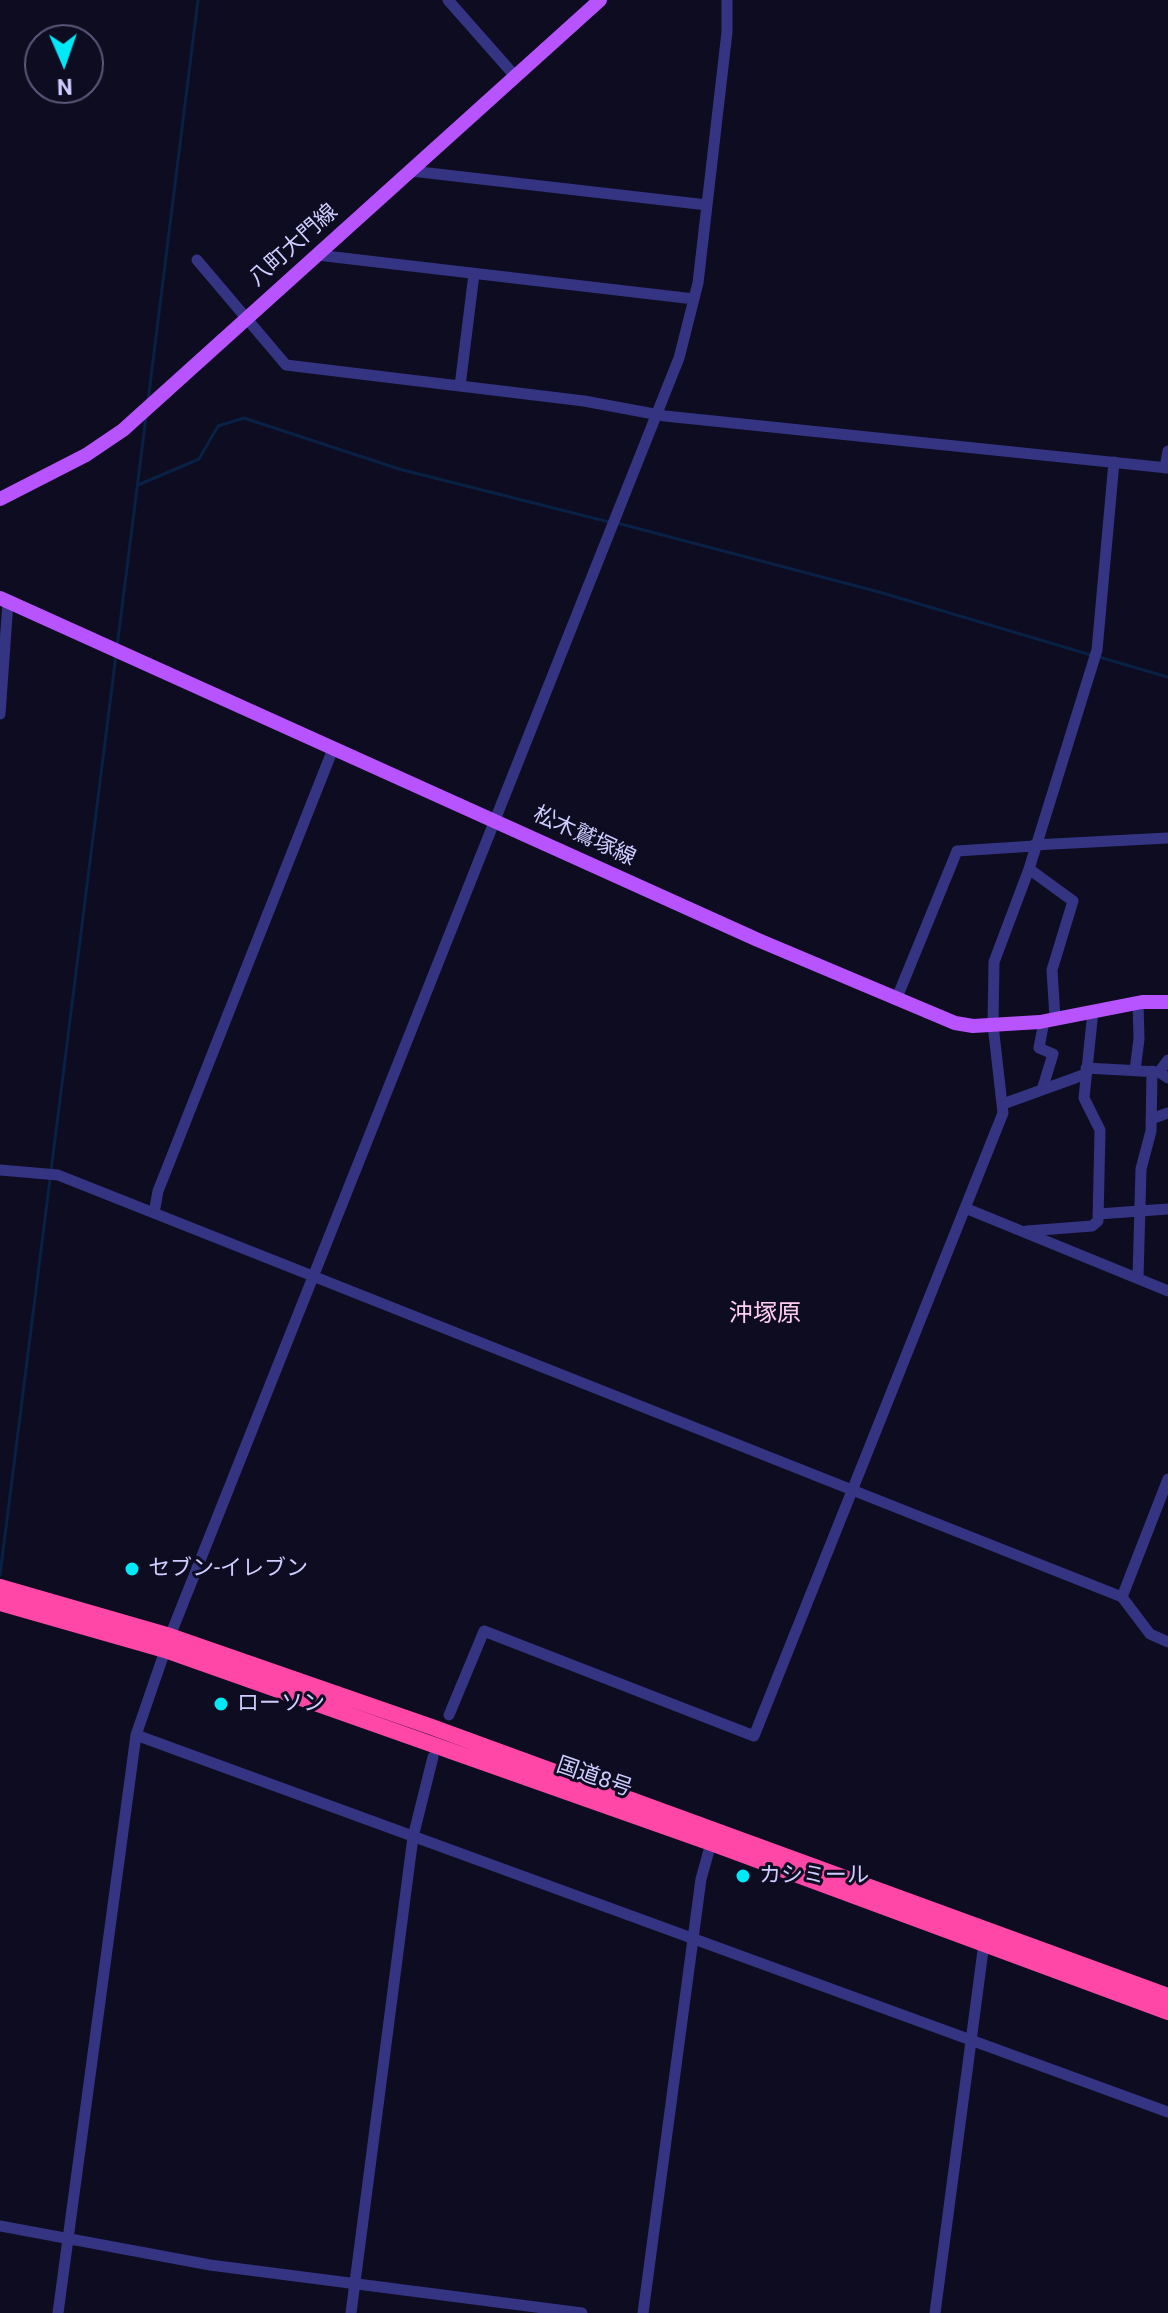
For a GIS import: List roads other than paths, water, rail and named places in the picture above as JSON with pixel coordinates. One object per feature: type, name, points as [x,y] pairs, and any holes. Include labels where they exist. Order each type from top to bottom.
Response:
[{"type":"highway","name":"国道8号","points":[[0,1587],[26,1603],[167,1643],[447,1733],[1168,1996]]},
{"type":"highway","name":"国道8号","points":[[0,1603],[26,1603]]},
{"type":"highway","name":"国道8号","points":[[167,1643],[1168,2012]]},
{"type":"main road","name":"八町大門線","points":[[0,499],[86,455],[123,430],[600,0]]},
{"type":"main road","name":"松木鷲塚線","points":[[4,600],[896,1000],[955,1023],[993,1025],[1050,1020],[1138,1003],[1168,1002]]},
{"type":"street","points":[[448,0],[515,76]]},
{"type":"street","points":[[58,2313],[136,1735],[167,1643],[681,350],[694,299],[707,205],[727,0]]},
{"type":"street","points":[[411,171],[707,205]]},
{"type":"street","points":[[317,255],[694,299]]},
{"type":"street","points":[[197,260],[286,365],[584,401],[657,415],[1166,468],[1168,451]]},
{"type":"street","points":[[460,386],[474,274]]},
{"type":"street","points":[[449,1715],[484,1631],[754,1736],[999,1123],[1003,1104],[993,1025],[994,962],[1029,869],[1097,650],[1114,462]]},
{"type":"street","points":[[0,714],[4,600]]},
{"type":"street","points":[[154,1213],[158,1191],[333,749]]},
{"type":"street","points":[[896,1000],[957,851],[1165,842]]},
{"type":"street","points":[[1029,869],[1073,901],[1052,970],[1050,1020],[1039,1048],[1053,1054],[1042,1090]]},
{"type":"street","points":[[1135,1070],[1139,1039],[1138,1003]]},
{"type":"street","points":[[1027,1231],[1092,1226],[1098,1221],[1100,1130],[1084,1098],[1093,1011]]},
{"type":"street","points":[[1138,1278],[1141,1169],[1160,1074],[1168,1060]]},
{"type":"street","points":[[1003,1104],[1086,1071],[1135,1070],[1160,1074]]},
{"type":"street","points":[[1151,1119],[1168,1113]]},
{"type":"street","points":[[0,1170],[58,1175],[1122,1597],[1150,1634],[1168,1642]]},
{"type":"street","points":[[965,1208],[1168,1291]]},
{"type":"street","points":[[1098,1214],[1168,1209]]},
{"type":"street","points":[[1122,1597],[1168,1479]]},
{"type":"street","points":[[136,1735],[1168,2112]]},
{"type":"street","points":[[351,2313],[413,1837],[433,1757]]},
{"type":"street","points":[[643,2313],[693,1939],[711,1843]]},
{"type":"street","points":[[935,2313],[984,1943]]},
{"type":"street","points":[[0,2226],[210,2265],[582,2313]]},
{"type":"waterway","points":[[148,401],[198,0]]},
{"type":"waterway","points":[[117,647],[146,417]]},
{"type":"waterway","points":[[138,485],[199,459],[218,426],[244,418],[399,469],[609,522]]},
{"type":"waterway","points":[[617,523],[879,592],[1091,655]]},
{"type":"waterway","points":[[51,1171],[116,655]]},
{"type":"waterway","points":[[1099,657],[1168,677]]},
{"type":"waterway","points":[[0,1575],[50,1179]]},
{"type":"place","name":"セブン-イレブン","points":[[132,1569]]},
{"type":"place","name":"ローソン","points":[[221,1704]]},
{"type":"place","name":"カシミール","points":[[743,1876]]},
{"type":"district","name":"沖塚原","points":[[765,1315]]}]
